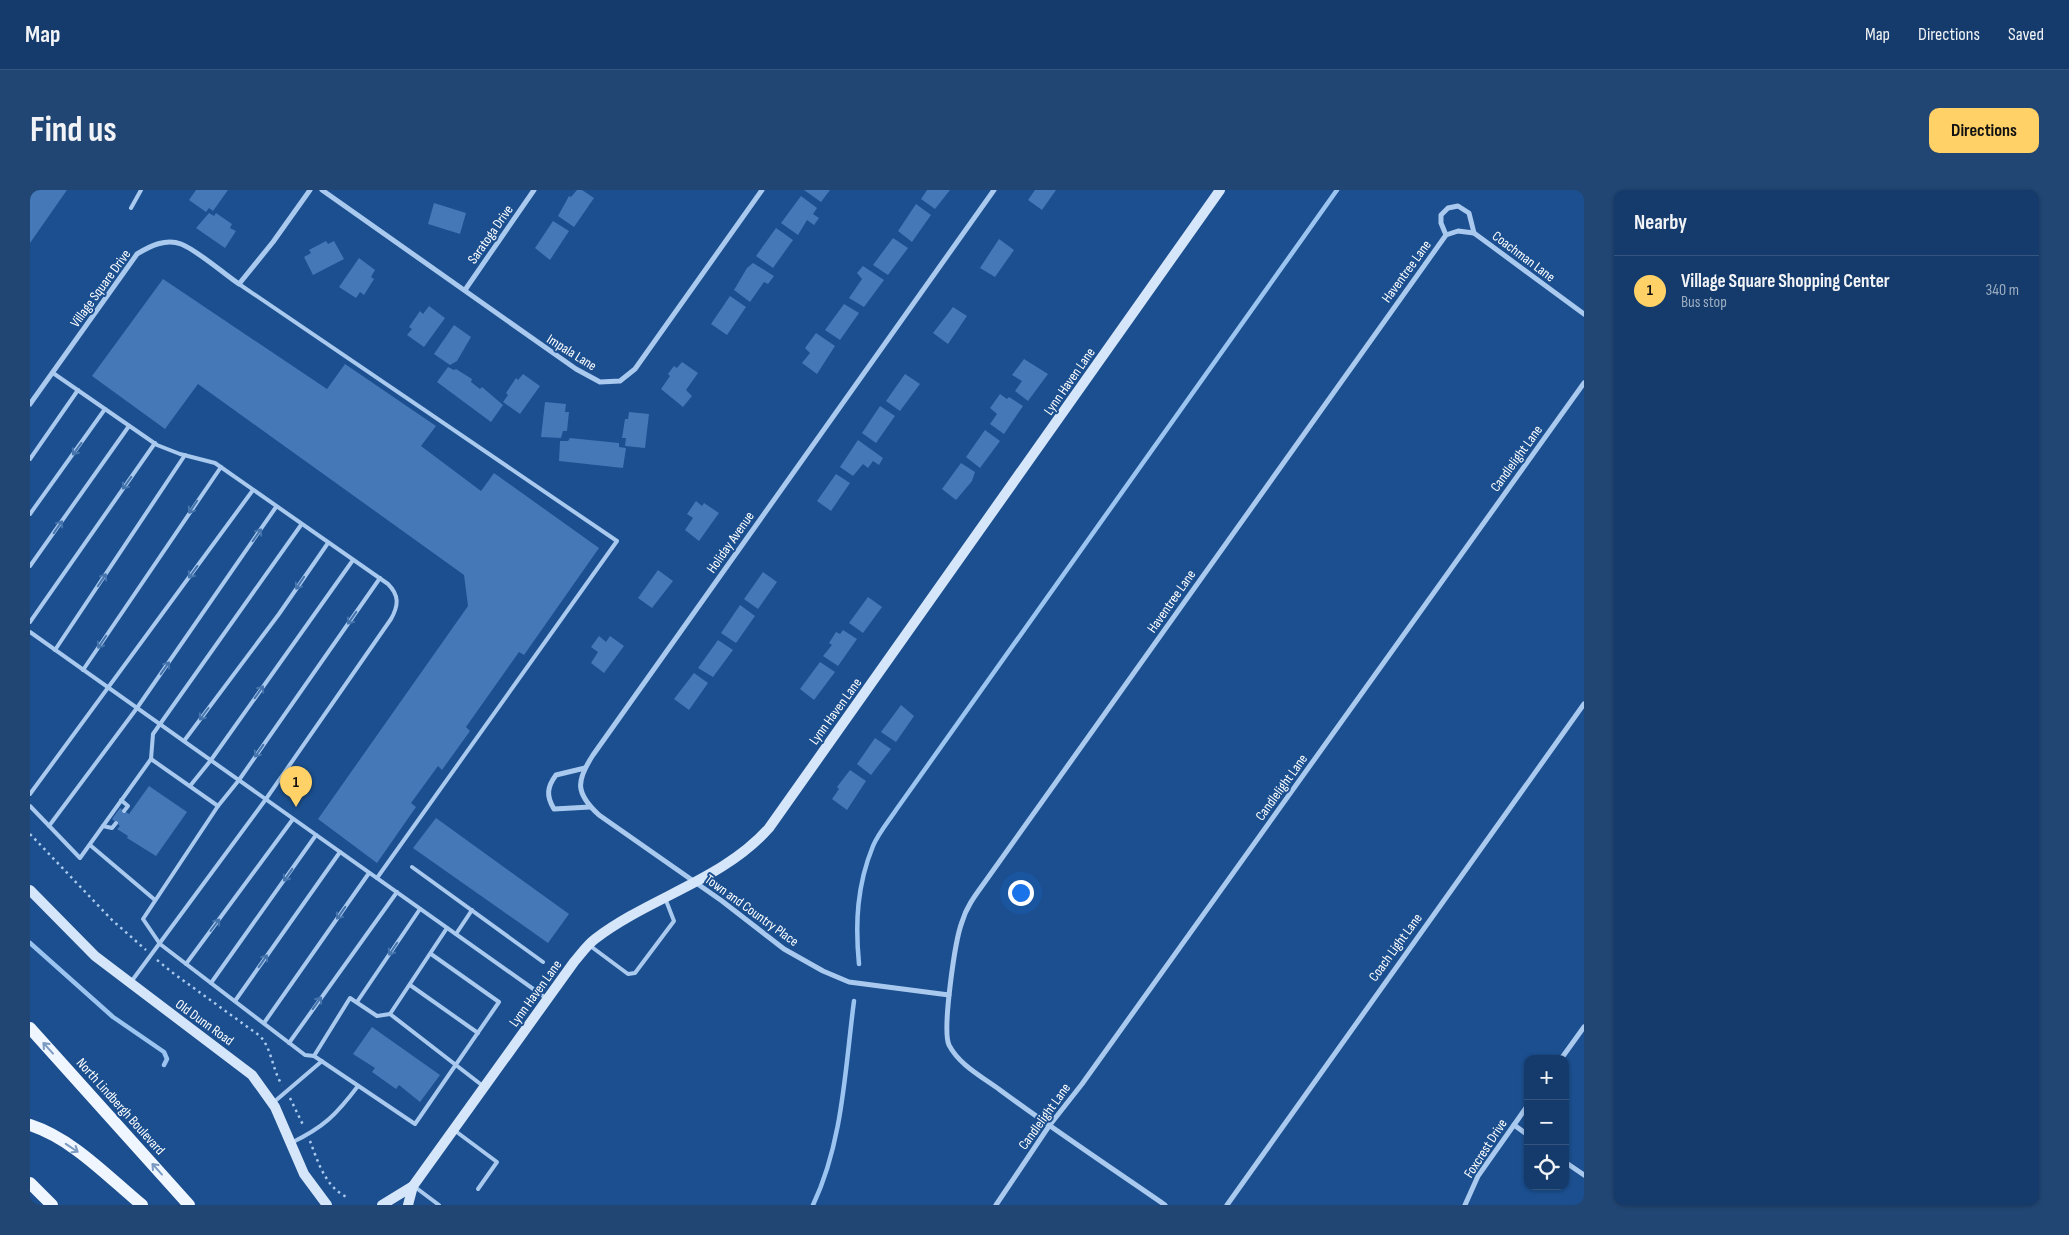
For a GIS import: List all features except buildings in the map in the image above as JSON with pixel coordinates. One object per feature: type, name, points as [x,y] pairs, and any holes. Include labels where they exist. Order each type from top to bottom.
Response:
[{"type":"main road","name":"North Lindbergh Boulevard","points":[[30,1028],[189,1205]]},
{"type":"main road","points":[[30,1125],[40,1128],[75,1150],[142,1205]]},
{"type":"main road","points":[[30,1183],[52,1205]]},
{"type":"street","points":[[239,284],[273,242],[310,190]]},
{"type":"street","name":"Impala Lane","points":[[322,190],[465,290],[549,352],[600,382],[620,381],[636,369],[762,190]]},
{"type":"street","name":"Saratoga Drive","points":[[465,290],[534,190]]},
{"type":"street","name":"Holiday Avenue","points":[[694,881],[653,855],[590,807],[580,793],[579,781],[585,768],[994,190]]},
{"type":"street","name":"Lynn Haven Lane","points":[[408,1205],[413,1186],[589,944],[620,922],[664,896],[731,862],[752,846],[769,828],[1220,190]]},
{"type":"street","points":[[1446,235],[1441,223],[1441,215],[1448,208],[1458,206],[1469,212],[1474,233]]},
{"type":"street","name":"Coachman Lane","points":[[1446,235],[1458,231],[1474,233],[1584,314]]},
{"type":"street","name":"Haventree Lane","points":[[949,995],[961,924],[968,907],[1446,235]]},
{"type":"street","name":"Village Square Drive","points":[[30,404],[137,254],[151,246],[167,242],[181,244],[239,284]]},
{"type":"street","name":"Candlelight Lane","points":[[996,1205],[1049,1126],[1093,1068],[1584,383]]},
{"type":"street","name":"Coach Light Lane","points":[[1227,1205],[1584,704]]},
{"type":"street","points":[[585,768],[556,775],[548,786],[548,800],[554,809],[590,807]]},
{"type":"street","name":"Town and Country Place","points":[[694,881],[784,949],[823,971],[850,982],[949,995]]},
{"type":"street","name":"Old Dunn Road","points":[[30,890],[95,956],[252,1075],[273,1104],[304,1174],[327,1205]]},
{"type":"street","points":[[949,995],[946,1029],[949,1045],[972,1069],[1049,1126],[1165,1205]]},
{"type":"street","points":[[1565,1055],[1584,1028]]},
{"type":"street","name":"Foxcrest Drive","points":[[1465,1205],[1478,1176],[1524,1111]]},
{"type":"street","points":[[1514,1125],[1524,1132]]},
{"type":"street","points":[[1569,1165],[1584,1175]]},
{"type":"street","name":"Lynn Haven Lane","points":[[382,1205],[413,1186]]},
{"type":"lane","points":[[131,208],[141,190]]},
{"type":"lane","points":[[239,284],[617,541],[377,878]]},
{"type":"lane","points":[[53,372],[155,443],[185,455],[210,460],[221,467],[301,525],[380,578],[394,590],[397,608],[266,799],[130,984]]},
{"type":"lane","points":[[30,459],[78,390]]},
{"type":"lane","points":[[30,514],[105,409]]},
{"type":"lane","points":[[30,566],[129,426]]},
{"type":"lane","points":[[30,622],[155,443]]},
{"type":"lane","points":[[55,650],[185,455]]},
{"type":"lane","points":[[83,670],[221,467]]},
{"type":"lane","points":[[30,794],[252,490]]},
{"type":"lane","points":[[49,826],[137,708],[276,507]]},
{"type":"lane","points":[[30,806],[80,858],[151,759],[153,734],[301,525]]},
{"type":"lane","points":[[184,741],[279,614],[328,543]]},
{"type":"lane","points":[[190,786],[211,760],[353,560]]},
{"type":"lane","points":[[380,578],[239,780],[218,806],[143,919],[160,944],[289,1043],[305,1055],[314,1056],[322,1061],[415,1124],[500,1002],[431,954]]},
{"type":"lane","points":[[30,632],[548,999]]},
{"type":"lane","points":[[151,759],[218,806]]},
{"type":"lane","points":[[122,800],[128,806],[124,811]]},
{"type":"lane","points":[[186,964],[293,819]]},
{"type":"lane","points":[[103,826],[112,828],[116,823]]},
{"type":"lane","points":[[211,983],[316,835]]},
{"type":"lane","points":[[90,844],[155,900]]},
{"type":"lane","points":[[234,1001],[340,852]]},
{"type":"lane","points":[[412,867],[543,962]]},
{"type":"lane","points":[[264,1023],[369,873]]},
{"type":"lane","points":[[289,1043],[397,892]]},
{"type":"lane","points":[[589,944],[628,974],[635,973],[674,921],[664,896]]},
{"type":"lane","points":[[357,1002],[420,909]]},
{"type":"lane","points":[[456,934],[472,910]]},
{"type":"lane","points":[[314,1056],[350,998],[377,1016],[390,1014],[447,928]]},
{"type":"lane","points":[[410,985],[478,1033]]},
{"type":"lane","points":[[390,1014],[484,1088]]},
{"type":"lane","points":[[273,1104],[322,1061]]},
{"type":"lane","points":[[291,1143],[320,1128],[341,1108],[358,1086]]},
{"type":"lane","points":[[454,1130],[497,1162],[478,1189]]},
{"type":"lane","points":[[413,1186],[439,1205]]},
{"type":"path","points":[[30,834],[112,920],[140,945]]},
{"type":"path","points":[[164,966],[260,1036],[268,1048],[279,1080]]},
{"type":"path","points":[[294,1105],[302,1122]]},
{"type":"path","points":[[312,1148],[329,1182],[338,1194],[349,1198]]},
{"type":"waterway","points":[[859,964],[857,919],[860,890],[873,846],[878,837],[1337,190]]},
{"type":"waterway","points":[[30,943],[113,1017],[164,1052],[167,1059],[164,1065]]},
{"type":"waterway","points":[[813,1205],[823,1181],[837,1131],[854,1001]]},
{"type":"place","name":"Village Square Shopping Center","points":[[296,807]]}]
